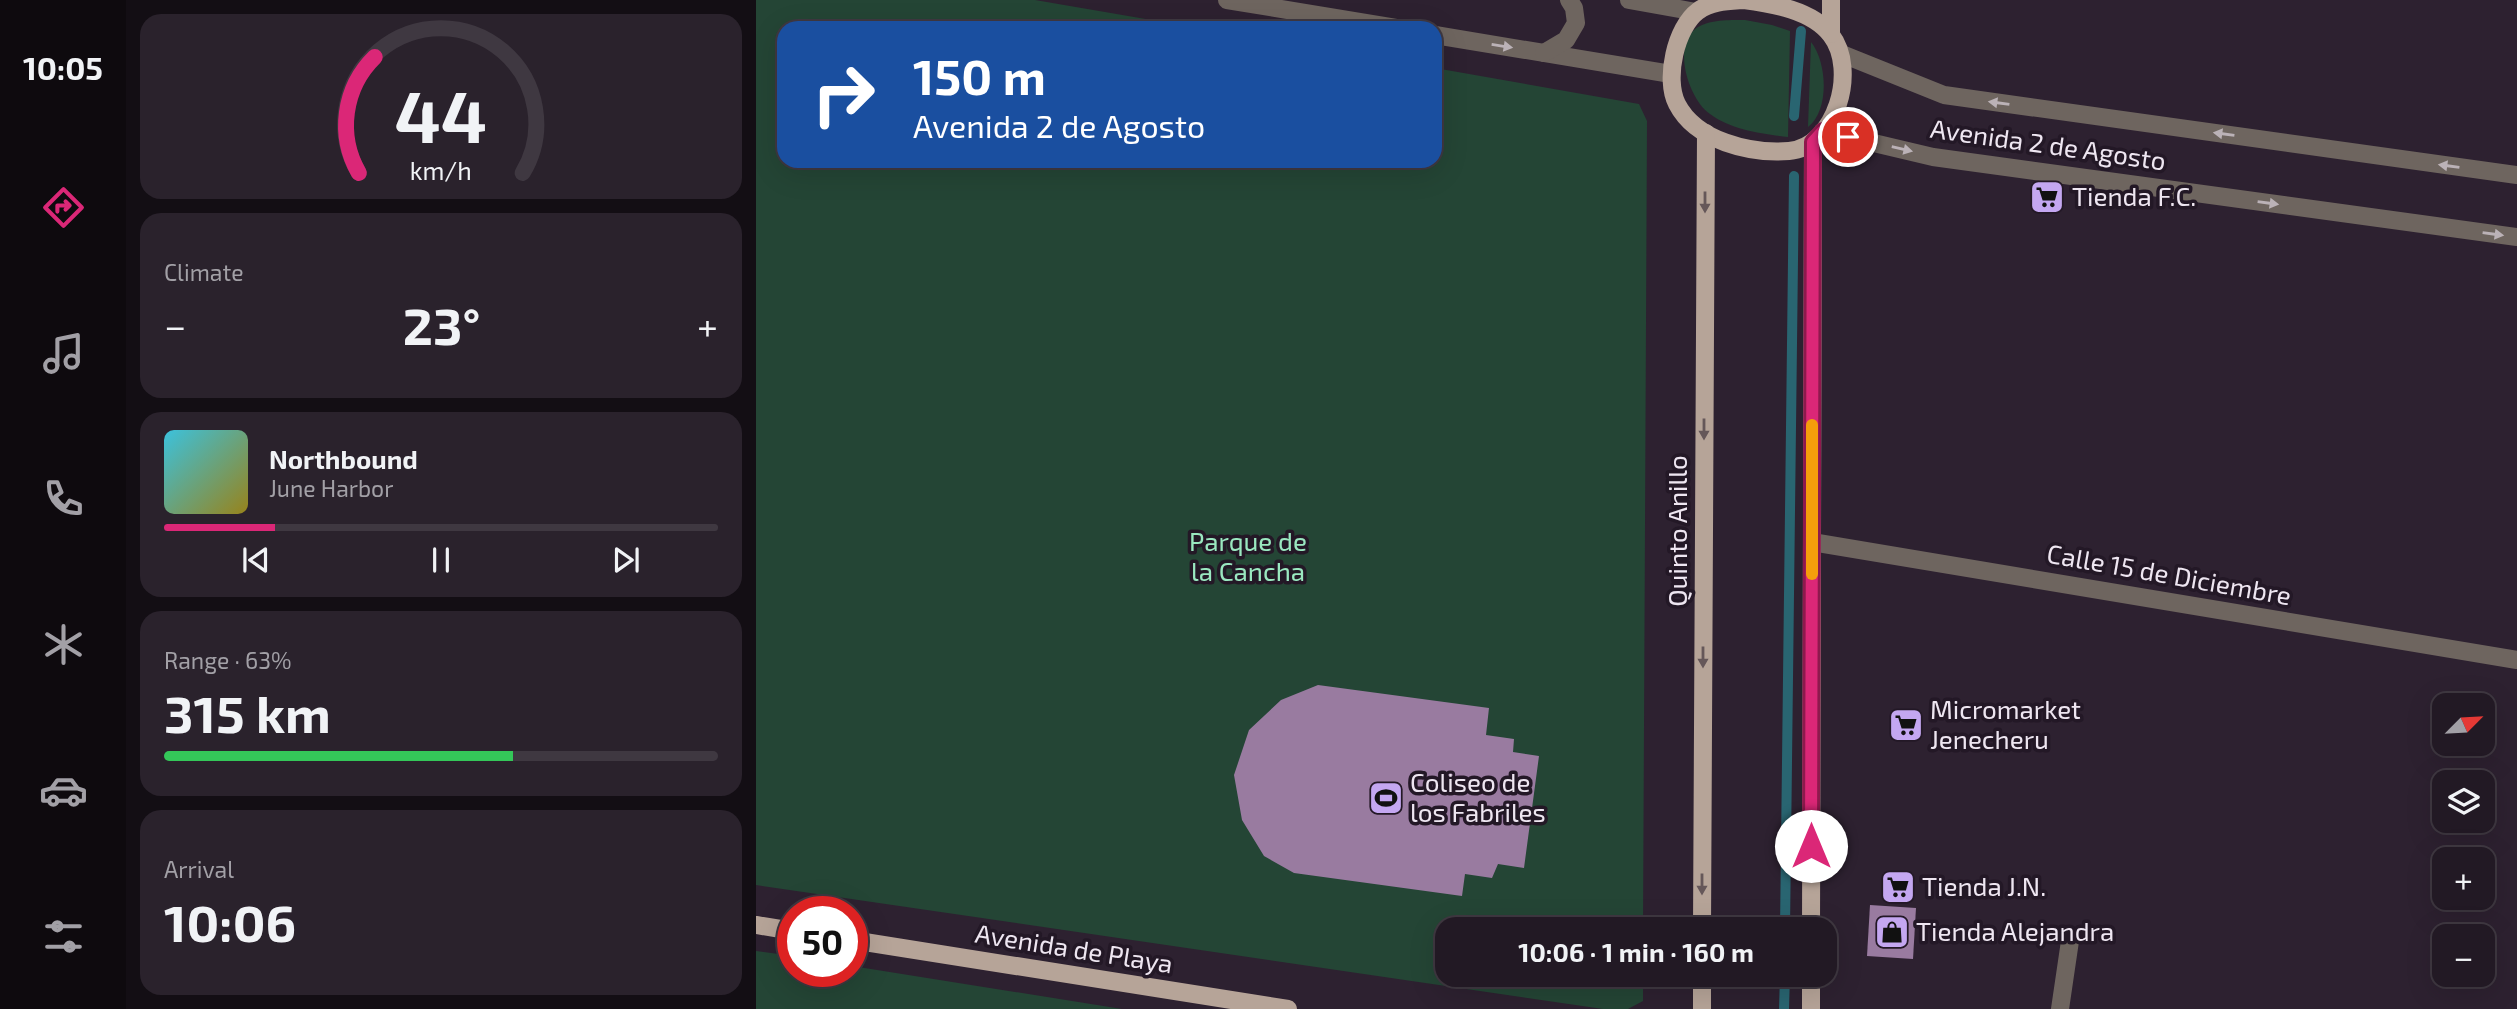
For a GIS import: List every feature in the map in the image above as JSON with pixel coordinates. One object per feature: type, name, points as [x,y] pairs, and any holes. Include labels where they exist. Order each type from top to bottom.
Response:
[{"type":"main road","points":[[1744,0],[1770,4],[1794,10],[1831,34],[1842,54],[1843,82],[1837,109],[1818,137],[1795,150],[1774,152],[1717,140],[1694,126],[1676,103],[1671,74],[1675,48],[1703,6],[1744,0]]},
{"type":"main road","points":[[1831,0],[1831,34]]},
{"type":"main road","name":"Quinto Anillo","points":[[1702,917],[1706,133]]},
{"type":"main road","points":[[1811,917],[1812,542],[1818,137]]},
{"type":"main road","points":[[756,925],[777,928]]},
{"type":"main road","name":"Avenida de Playa","points":[[868,943],[1288,1009]]},
{"type":"main road","points":[[1702,987],[1702,1009]]},
{"type":"main road","points":[[1811,987],[1811,1009]]},
{"type":"street","points":[[1227,0],[1354,21]]},
{"type":"street","points":[[1544,52],[1566,40],[1576,23],[1574,8],[1569,0]]},
{"type":"street","points":[[1629,0],[1703,6]]},
{"type":"street","points":[[1442,35],[1671,74]]},
{"type":"street","name":"Avenida 2 de Agosto","points":[[1842,54],[1944,95],[2517,175]]},
{"type":"street","name":"Avenida 2 de Agosto","points":[[1818,137],[1933,156],[2517,237]]},
{"type":"street","name":"Calle 15 de Diciembre","points":[[1812,542],[2517,660]]},
{"type":"street","points":[[2060,1009],[2070,941]]},
{"type":"green space","name":"Parque de la Cancha","points":[[756,0],[1035,0],[1157,21],[777,21],[777,168],[1442,168],[1442,69],[1639,104],[1647,121],[1643,917],[1435,917],[1435,984],[868,901],[868,896],[831,896],[756,885]]},
{"type":"green space","points":[[1745,20],[1790,31],[1788,137],[1748,130],[1718,119],[1696,98],[1686,75],[1684,50],[1693,31],[1711,22]]},
{"type":"green space","points":[[1811,42],[1820,61],[1824,86],[1820,109],[1808,127]]},
{"type":"green space","points":[[756,951],[777,954],[777,987],[868,987],[868,969],[1122,1009],[756,1009]]},
{"type":"green space","name":"Parque de la Cancha","points":[[1453,987],[1643,987],[1643,1001],[1628,1009],[1603,1009]]},
{"type":"building","name":"Coliseo de los Fabriles","points":[[1318,685],[1489,708],[1486,735],[1514,739],[1513,752],[1539,756],[1524,868],[1498,864],[1492,878],[1465,874],[1462,896],[1294,873],[1264,856],[1242,820],[1234,775],[1249,730],[1281,700]]},
{"type":"building","name":"Tienda Alejandra","points":[[1870,905],[1916,908],[1913,959],[1867,956]]},
{"type":"waterway","points":[[1794,116],[1801,31]]},
{"type":"waterway","points":[[1785,917],[1794,176]]},
{"type":"waterway","points":[[1784,1009],[1785,987]]},
{"type":"slow traffic","points":[[1812,425],[1812,574]]},
{"type":"place","name":"Tienda F.C.","points":[[2047,197]]},
{"type":"place","name":"Micromarket Jenecheru","points":[[1906,725]]},
{"type":"place","name":"Coliseo de los Fabriles","points":[[1386,798]]},
{"type":"place","name":"Tienda J.N.","points":[[1898,887]]},
{"type":"place","name":"Tienda Alejandra","points":[[1892,932]]},
{"type":"route","points":[[1811,846],[1813,142],[1823,131],[1848,137]]}]
